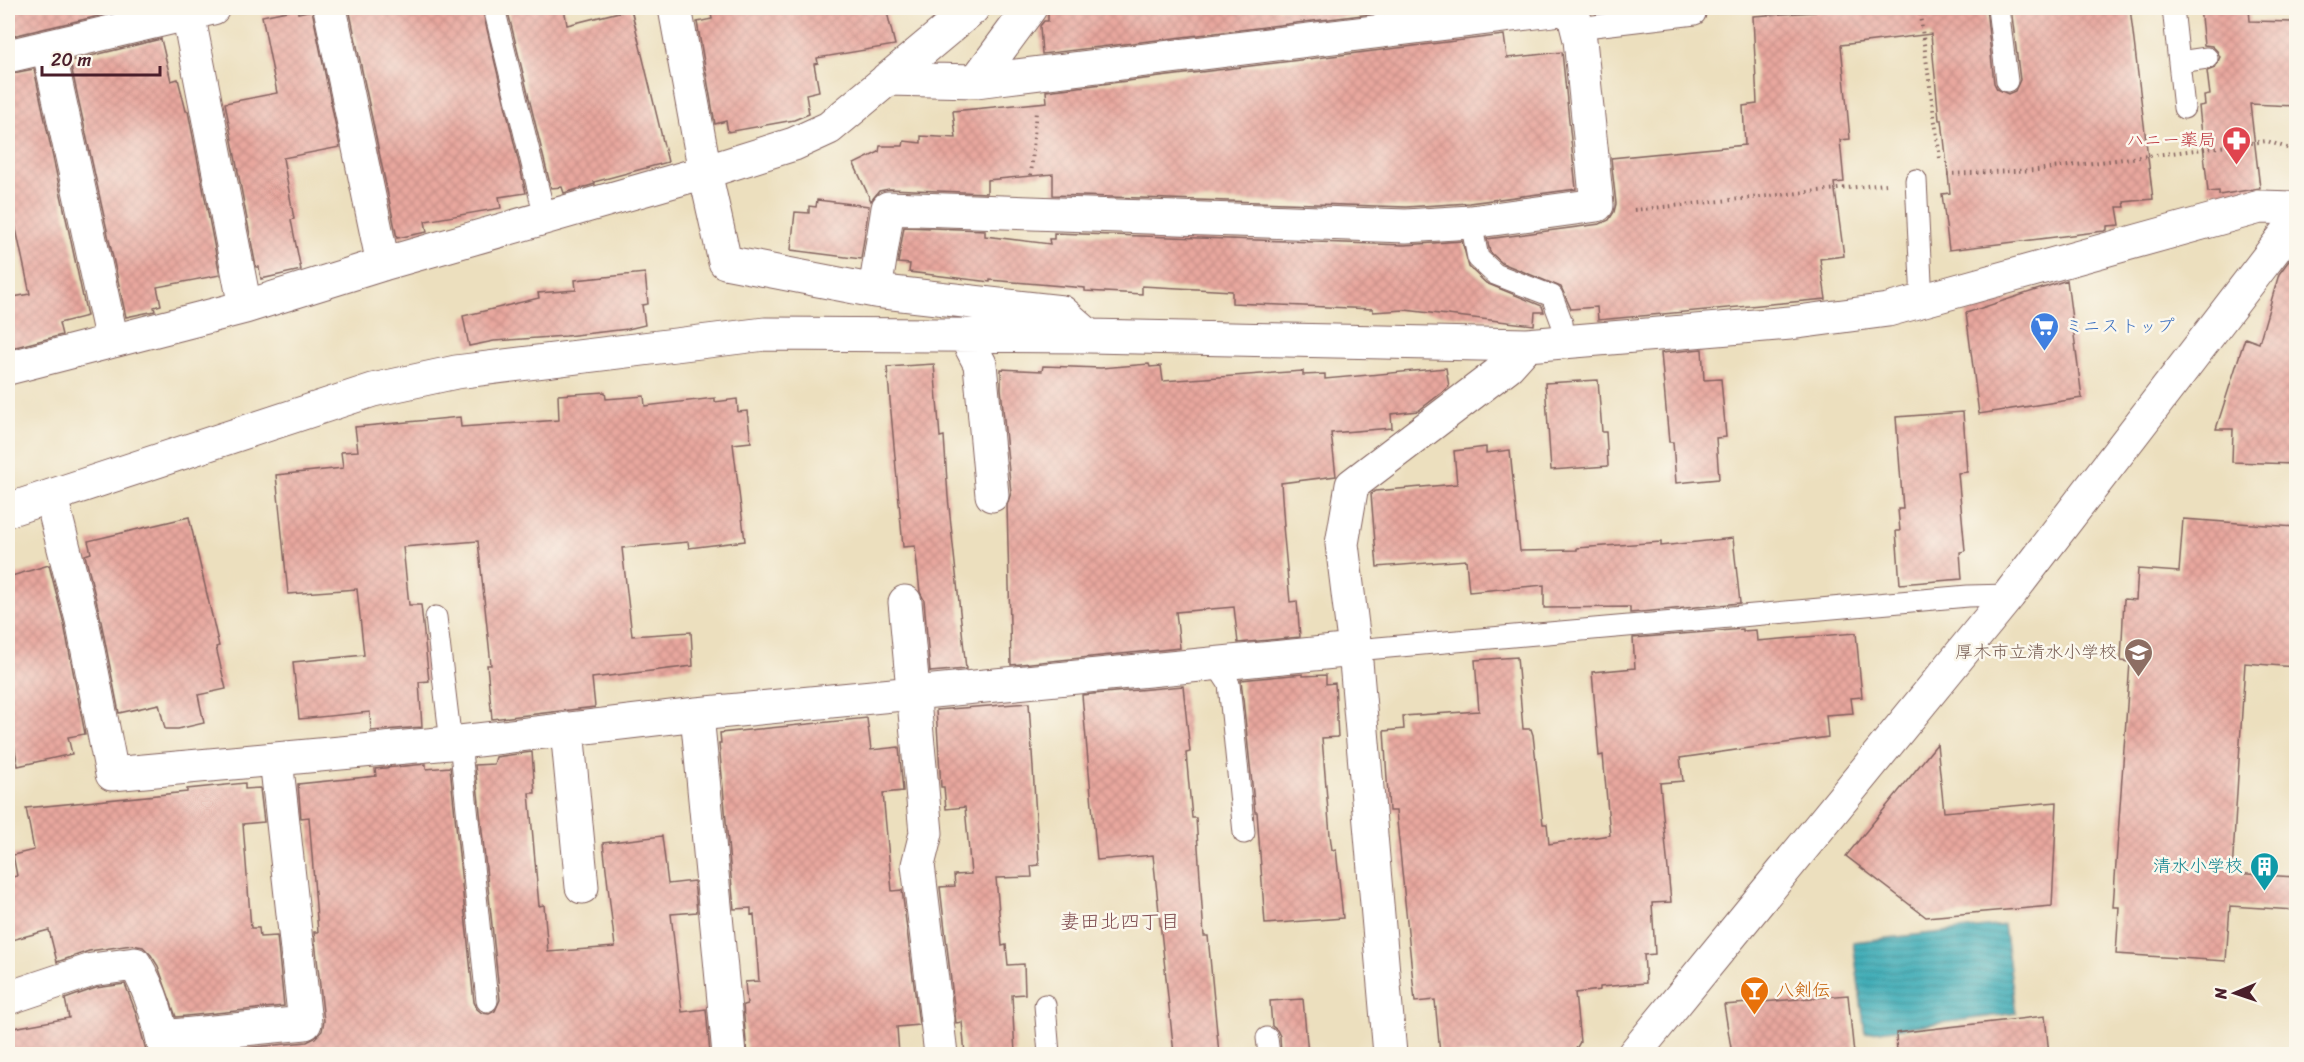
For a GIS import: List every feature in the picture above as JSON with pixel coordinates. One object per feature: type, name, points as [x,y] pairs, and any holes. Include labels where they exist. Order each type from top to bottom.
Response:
[{"type":"street","points":[[330,8],[383,264]]},
{"type":"street","points":[[675,8],[705,172],[725,262],[875,291],[1062,312],[1089,336]]},
{"type":"street","points":[[8,368],[245,307],[383,264],[705,172],[794,144],[829,128],[973,8]]},
{"type":"street","points":[[976,81],[1030,8]]},
{"type":"street","points":[[8,56],[201,10],[245,307]]},
{"type":"street","points":[[875,291],[888,208],[1406,226],[1471,222],[1597,205],[1580,40],[1573,14],[976,81],[887,79]]},
{"type":"street","points":[[48,47],[112,341]]},
{"type":"street","points":[[8,510],[51,498],[373,390],[456,372],[765,334],[1089,336],[1527,345],[1790,323],[1888,310],[2260,207],[2296,208]]},
{"type":"street","points":[[1634,1054],[2009,595],[2296,221]]},
{"type":"street","points":[[966,335],[980,364],[992,495]]},
{"type":"street","points":[[1390,1054],[1355,651],[1342,544],[1352,485],[1508,366],[1527,345]]},
{"type":"street","points":[[51,498],[82,620],[112,774],[455,742],[697,714],[1355,651]]},
{"type":"street","points":[[905,602],[926,833],[918,865],[941,1054]]},
{"type":"street","points":[[697,714],[729,1054]]},
{"type":"street","points":[[567,729],[582,887]]},
{"type":"street","points":[[8,998],[92,970],[135,963],[147,983],[154,1002],[164,1046],[305,1023],[276,759]]},
{"type":"lane","points":[[494,8],[545,217]]},
{"type":"lane","points":[[1998,8],[2007,81]]},
{"type":"lane","points":[[2173,8],[2184,108]]},
{"type":"lane","points":[[1573,14],[1695,14]]},
{"type":"lane","points":[[2179,62],[2207,58]]},
{"type":"lane","points":[[1916,180],[1922,301]]},
{"type":"lane","points":[[1471,222],[1478,258],[1495,274],[1552,296],[1562,323],[1564,342]]},
{"type":"lane","points":[[1355,651],[1968,596],[2009,595]]},
{"type":"lane","points":[[436,617],[455,742],[487,1001]]},
{"type":"lane","points":[[1216,664],[1229,684],[1244,833]]},
{"type":"lane","points":[[1045,1005],[1048,1054]]},
{"type":"path","points":[[1919,8],[1940,163]]},
{"type":"path","points":[[1028,212],[1038,74]]},
{"type":"water","points":[[2004,925],[2016,1013],[1865,1033],[1853,942]]},
{"type":"building","points":[[8,8],[133,8],[8,37]]},
{"type":"building","points":[[349,8],[482,8],[526,193],[499,197],[501,208],[425,221],[427,232],[397,238]]},
{"type":"building","points":[[507,8],[564,8],[567,25],[631,9],[668,162],[594,182],[595,184],[564,193],[562,187],[551,188]]},
{"type":"building","points":[[710,8],[886,8],[895,45],[817,58],[818,63],[814,64],[819,91],[806,94],[809,114],[794,120],[728,132],[726,121],[715,124],[697,22],[712,19]]},
{"type":"building","points":[[1048,8],[1420,8],[1042,54],[1040,26],[1044,21],[1048,21]]},
{"type":"building","points":[[1814,8],[1986,8],[1994,83],[1997,89],[2008,94],[2015,91],[2020,80],[2011,8],[2130,8],[2153,199],[2124,202],[2125,207],[2117,207],[2120,225],[2107,226],[2107,230],[2104,231],[1949,250],[1942,194],[1950,193],[1942,120],[1939,120],[1931,34],[1841,45],[1850,139],[1840,140],[1844,182],[1834,183],[1844,256],[1820,259],[1826,299],[1598,320],[1597,307],[1571,309],[1561,287],[1502,263],[1490,252],[1487,239],[1600,224],[1609,220],[1616,204],[1611,158],[1745,145],[1743,106],[1757,104],[1753,16],[1815,12]]},
{"type":"building","points":[[2200,8],[2249,8],[2250,21],[2296,22],[2296,106],[2250,104],[2260,188],[2219,195],[2219,191],[2208,192],[2199,106],[2205,105],[2204,96],[2210,95],[2207,71],[2215,68],[2220,57],[2212,46],[2204,45]]},
{"type":"building","points":[[297,9],[298,13],[312,10],[340,147],[283,158],[294,219],[291,220],[301,270],[261,279],[259,267],[256,267],[225,103],[277,93],[262,16]]},
{"type":"building","points":[[1504,35],[1507,58],[1562,52],[1576,189],[1469,203],[1406,207],[1053,195],[1053,174],[987,180],[987,193],[889,189],[879,191],[871,201],[854,164],[879,152],[880,146],[903,146],[904,141],[921,143],[921,136],[956,138],[953,111],[1047,102],[1046,91]]},
{"type":"building","points":[[161,39],[171,81],[178,79],[186,111],[188,111],[220,275],[157,287],[161,305],[154,307],[155,311],[126,317],[70,61]]},
{"type":"building","points":[[34,69],[87,316],[59,323],[62,335],[8,349],[8,298],[30,294],[8,192],[8,74]]},
{"type":"building","points":[[817,200],[869,206],[861,259],[791,250],[795,212],[809,213],[809,206],[816,207]]},
{"type":"building","points":[[904,227],[985,230],[985,236],[1050,244],[1049,239],[1054,239],[1054,233],[1405,245],[1462,241],[1469,267],[1486,283],[1542,306],[1544,312],[1535,312],[1534,325],[1405,310],[1373,312],[1373,309],[1232,303],[1232,291],[1142,286],[1142,294],[1085,291],[1085,288],[990,280],[990,282],[909,272],[910,264],[898,263]]},
{"type":"building","points":[[2296,251],[2296,464],[2232,462],[2233,429],[2216,429],[2245,338],[2259,343],[2279,274]]},
{"type":"building","points":[[645,273],[648,304],[642,305],[645,325],[566,336],[494,341],[469,346],[463,316],[539,298],[538,293],[576,290],[575,280]]},
{"type":"building","points":[[2067,280],[2082,398],[1979,414],[1966,313]]},
{"type":"building","points":[[1702,349],[1704,380],[1721,379],[1726,437],[1716,438],[1719,479],[1676,483],[1673,442],[1669,442],[1661,353]]},
{"type":"building","points":[[934,364],[940,437],[944,436],[966,669],[930,672],[924,600],[920,592],[915,546],[903,547],[887,367]]},
{"type":"building","points":[[1149,364],[1150,367],[1161,366],[1163,381],[1303,371],[1303,375],[1325,374],[1325,379],[1446,368],[1449,387],[1418,411],[1391,414],[1392,428],[1331,433],[1336,476],[1281,483],[1290,602],[1297,601],[1300,637],[1238,643],[1234,607],[1176,612],[1180,648],[1011,665],[1007,505],[1011,493],[1001,369],[1042,371],[1043,366],[1101,368]]},
{"type":"building","points":[[1598,380],[1602,432],[1606,432],[1608,466],[1551,470],[1545,383]]},
{"type":"building","points":[[605,392],[606,399],[644,396],[645,406],[715,398],[715,402],[737,399],[738,412],[747,411],[751,442],[733,444],[745,541],[689,548],[688,542],[622,548],[632,636],[691,632],[693,666],[592,678],[595,707],[492,719],[487,665],[491,665],[478,541],[403,547],[409,605],[421,605],[429,681],[419,682],[422,727],[371,731],[370,712],[299,719],[293,662],[364,655],[357,589],[288,594],[276,475],[343,468],[341,452],[358,451],[355,427],[460,417],[461,427],[559,420],[558,395]]},
{"type":"building","points":[[1963,412],[1967,472],[1958,473],[1965,551],[1960,552],[1962,579],[1900,584],[1896,531],[1900,531],[1898,509],[1903,509],[1896,417]]},
{"type":"building","points":[[1486,447],[1486,453],[1510,450],[1520,551],[1577,550],[1577,548],[1661,542],[1661,546],[1733,538],[1740,603],[1630,613],[1630,607],[1544,608],[1544,585],[1469,592],[1466,560],[1377,567],[1371,494],[1375,491],[1457,484],[1454,451]]},
{"type":"building","points":[[189,517],[219,646],[216,647],[226,689],[198,695],[204,723],[178,729],[165,729],[159,704],[119,713],[100,616],[85,555],[91,553],[88,541]]},
{"type":"building","points":[[2183,519],[2296,527],[2296,667],[2245,663],[2232,873],[2296,877],[2296,910],[2230,906],[2226,961],[2116,954],[2119,907],[2113,907],[2130,662],[2121,661],[2124,599],[2136,600],[2138,569],[2179,572]]},
{"type":"building","points":[[49,565],[64,624],[85,734],[68,737],[72,754],[18,766],[8,714],[8,577]]},
{"type":"building","points":[[1743,629],[1743,631],[1756,630],[1757,641],[1856,633],[1862,697],[1851,698],[1853,713],[1826,715],[1828,737],[1680,758],[1683,781],[1660,783],[1671,902],[1652,903],[1655,954],[1644,955],[1646,983],[1600,987],[1600,990],[1575,993],[1580,1042],[1573,1054],[1440,1054],[1435,1000],[1415,1002],[1396,811],[1389,811],[1384,731],[1404,729],[1403,716],[1479,711],[1475,660],[1517,657],[1523,729],[1531,729],[1533,735],[1543,824],[1547,824],[1549,844],[1610,835],[1603,755],[1599,756],[1592,672],[1635,668],[1633,638]]},
{"type":"building","points":[[1303,674],[1303,676],[1326,675],[1326,684],[1335,683],[1338,737],[1322,738],[1330,835],[1332,850],[1336,849],[1343,918],[1265,924],[1257,812],[1255,812],[1241,680]]},
{"type":"building","points":[[1183,686],[1190,752],[1186,753],[1192,818],[1196,818],[1204,936],[1208,936],[1219,1054],[1174,1054],[1153,855],[1097,860],[1082,695]]},
{"type":"building","points":[[1029,703],[1039,865],[1031,866],[1032,877],[996,878],[1002,946],[1006,945],[1008,965],[1024,964],[1025,994],[1012,995],[1015,1054],[965,1054],[962,1022],[956,1023],[940,887],[955,886],[954,875],[971,874],[965,807],[946,809],[944,787],[941,787],[936,710]]},
{"type":"building","points":[[867,718],[871,750],[899,747],[903,791],[883,793],[892,891],[902,890],[919,1025],[897,1027],[899,1054],[747,1054],[743,1005],[747,1004],[745,982],[759,981],[754,914],[751,915],[751,908],[734,909],[720,733]]},
{"type":"building","points":[[1937,744],[1944,812],[2057,802],[2052,906],[1926,917],[1846,856]]},
{"type":"building","points":[[532,752],[535,793],[529,793],[539,906],[544,905],[548,952],[615,947],[603,843],[662,836],[668,884],[694,881],[697,912],[671,914],[682,1012],[706,1009],[710,1054],[184,1054],[307,1042],[322,1031],[324,1021],[314,932],[318,932],[309,817],[301,818],[298,784],[376,776],[375,769],[426,764],[426,769],[450,767],[474,1002],[482,1013],[489,1014],[495,1011],[500,1000],[475,765],[494,764],[496,757]]},
{"type":"building","points":[[245,783],[245,789],[260,788],[264,822],[243,824],[251,928],[259,928],[260,937],[277,936],[284,1006],[176,1017],[158,966],[143,947],[132,945],[89,951],[57,962],[49,930],[8,941],[8,878],[17,876],[13,855],[34,850],[26,808],[187,792],[187,789]]},
{"type":"building","points":[[125,984],[147,1054],[8,1054],[8,1029],[69,1018],[65,999],[96,988]]},
{"type":"building","points":[[1848,995],[1854,1054],[1732,1054],[1724,1005]]},
{"type":"building","points":[[1303,999],[1308,1054],[1281,1054],[1280,1036],[1272,1026],[1270,1001]]},
{"type":"building","points":[[2045,1016],[2049,1054],[1897,1054],[1896,1033]]},
{"type":"place","name":"ハニー薬局","points":[[2237,166]]},
{"type":"place","name":"ミニストップ","points":[[2044,352]]},
{"type":"place","name":"厚木市立清水小学校","points":[[2138,678]]},
{"type":"place","name":"清水小学校","points":[[2264,892]]},
{"type":"place","name":"八剣伝","points":[[1755,1016]]},
{"type":"district","name":"妻田北四丁目","points":[[1120,921]]}]
